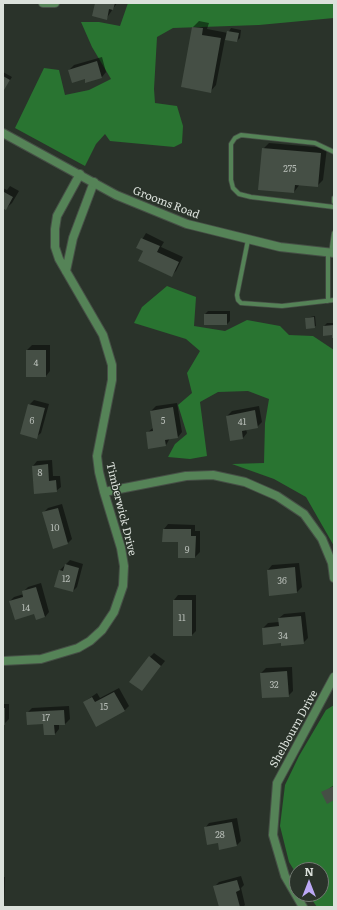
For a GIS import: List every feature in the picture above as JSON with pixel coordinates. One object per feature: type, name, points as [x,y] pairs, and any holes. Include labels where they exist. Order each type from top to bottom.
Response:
[{"type":"street","points":[[43,3],[55,3]]},
{"type":"street","name":"Grooms Road","points":[[3,133],[116,195],[187,224],[280,247],[331,253]]},
{"type":"street","name":"Timberwick Drive","points":[[3,661],[40,659],[78,648],[90,641],[102,630],[114,612],[123,586],[124,566],[121,548],[98,472],[97,456],[112,380],[112,365],[103,335],[77,287],[66,271],[55,247],[57,216],[80,174]]},
{"type":"street","points":[[66,271],[73,238],[94,182]]},
{"type":"street","points":[[104,492],[186,476],[213,475],[246,482],[277,496],[304,514],[322,539],[332,563],[334,578]]},
{"type":"street","name":"Shelbourn Drive","points":[[303,907],[285,876],[273,835],[277,783],[334,677]]},
{"type":"lane","points":[[334,152],[315,143],[241,135],[235,138],[232,144],[230,180],[233,188],[239,194],[251,197],[334,207]]},
{"type":"lane","points":[[328,301],[331,253],[334,233]]},
{"type":"lane","points":[[248,240],[237,295],[238,300],[242,303],[282,306],[334,300]]},
{"type":"green space","points":[[128,3],[334,3],[334,18],[259,25],[173,28],[157,37],[154,89],[155,103],[177,106],[183,126],[182,143],[174,147],[110,141],[105,134],[96,144],[85,166],[15,128],[44,68],[59,70],[65,95],[89,90],[111,79],[92,47],[81,22],[99,22],[120,26]]},
{"type":"green space","points":[[167,286],[196,297],[194,326],[225,331],[247,320],[280,326],[289,335],[313,336],[334,350],[334,546],[306,497],[274,479],[232,464],[264,463],[265,423],[269,399],[248,391],[218,392],[200,402],[207,456],[190,459],[168,457],[175,444],[187,434],[178,405],[192,393],[187,373],[200,351],[186,339],[134,323],[142,307]]},
{"type":"green space","points":[[334,705],[334,907],[317,907],[314,902],[329,902],[329,862],[289,862],[280,826],[285,785],[299,756],[326,710]]},
{"type":"building","points":[[95,3],[115,3],[113,10],[109,9],[107,20],[92,16]]},
{"type":"building","points":[[192,27],[203,28],[202,35],[221,38],[211,93],[181,87]]},
{"type":"building","points":[[227,31],[239,33],[237,42],[225,40]]},
{"type":"building","points":[[97,61],[102,78],[85,83],[85,79],[72,83],[68,70]]},
{"type":"building","points":[[3,76],[10,80],[4,90],[3,89]]},
{"type":"building","points":[[262,148],[321,153],[318,187],[295,185],[294,193],[258,190]]},
{"type":"building","points":[[4,192],[13,197],[6,210],[3,209]]},
{"type":"building","points":[[141,238],[160,246],[157,252],[179,262],[172,277],[138,261],[143,251],[136,248]]},
{"type":"building","points":[[204,314],[227,314],[227,325],[204,325]]},
{"type":"building","points":[[314,317],[315,328],[306,329],[305,318]]},
{"type":"building","points":[[334,325],[334,338],[332,338],[332,335],[323,336],[323,326]]},
{"type":"building","points":[[26,350],[46,350],[46,377],[26,377]]},
{"type":"building","points":[[28,404],[45,408],[37,439],[20,434]]},
{"type":"building","points":[[173,407],[178,438],[165,440],[166,446],[148,449],[146,432],[153,431],[150,411]]},
{"type":"building","points":[[255,410],[258,428],[242,431],[243,439],[230,441],[226,416]]},
{"type":"building","points":[[48,464],[49,481],[56,480],[57,492],[34,494],[32,466]]},
{"type":"building","points":[[58,508],[68,544],[53,549],[42,512]]},
{"type":"building","points":[[163,529],[191,529],[191,536],[196,536],[195,558],[178,558],[178,542],[162,542]]},
{"type":"building","points":[[65,564],[79,568],[73,592],[54,587],[59,570],[63,571]]},
{"type":"building","points":[[295,567],[297,593],[269,596],[267,570]]},
{"type":"building","points":[[36,587],[45,617],[36,620],[34,614],[15,620],[9,601],[23,597],[22,591]]},
{"type":"building","points":[[173,600],[192,600],[192,636],[173,636]]},
{"type":"building","points":[[301,616],[304,644],[281,646],[281,643],[263,645],[262,628],[279,626],[278,618]]},
{"type":"building","points":[[149,656],[161,666],[142,691],[129,682]]},
{"type":"building","points":[[287,671],[289,697],[262,698],[260,673]]},
{"type":"building","points":[[114,692],[125,711],[96,727],[83,702],[92,697],[95,702]]},
{"type":"building","points":[[3,708],[5,708],[5,725],[3,725]]},
{"type":"building","points":[[64,710],[65,725],[54,725],[55,735],[44,735],[43,724],[27,725],[26,712]]},
{"type":"building","points":[[334,786],[334,800],[327,804],[321,792]]},
{"type":"building","points":[[232,822],[237,846],[219,850],[218,843],[207,845],[204,827]]},
{"type":"building","points":[[237,880],[240,890],[236,892],[240,907],[219,907],[213,886]]}]
